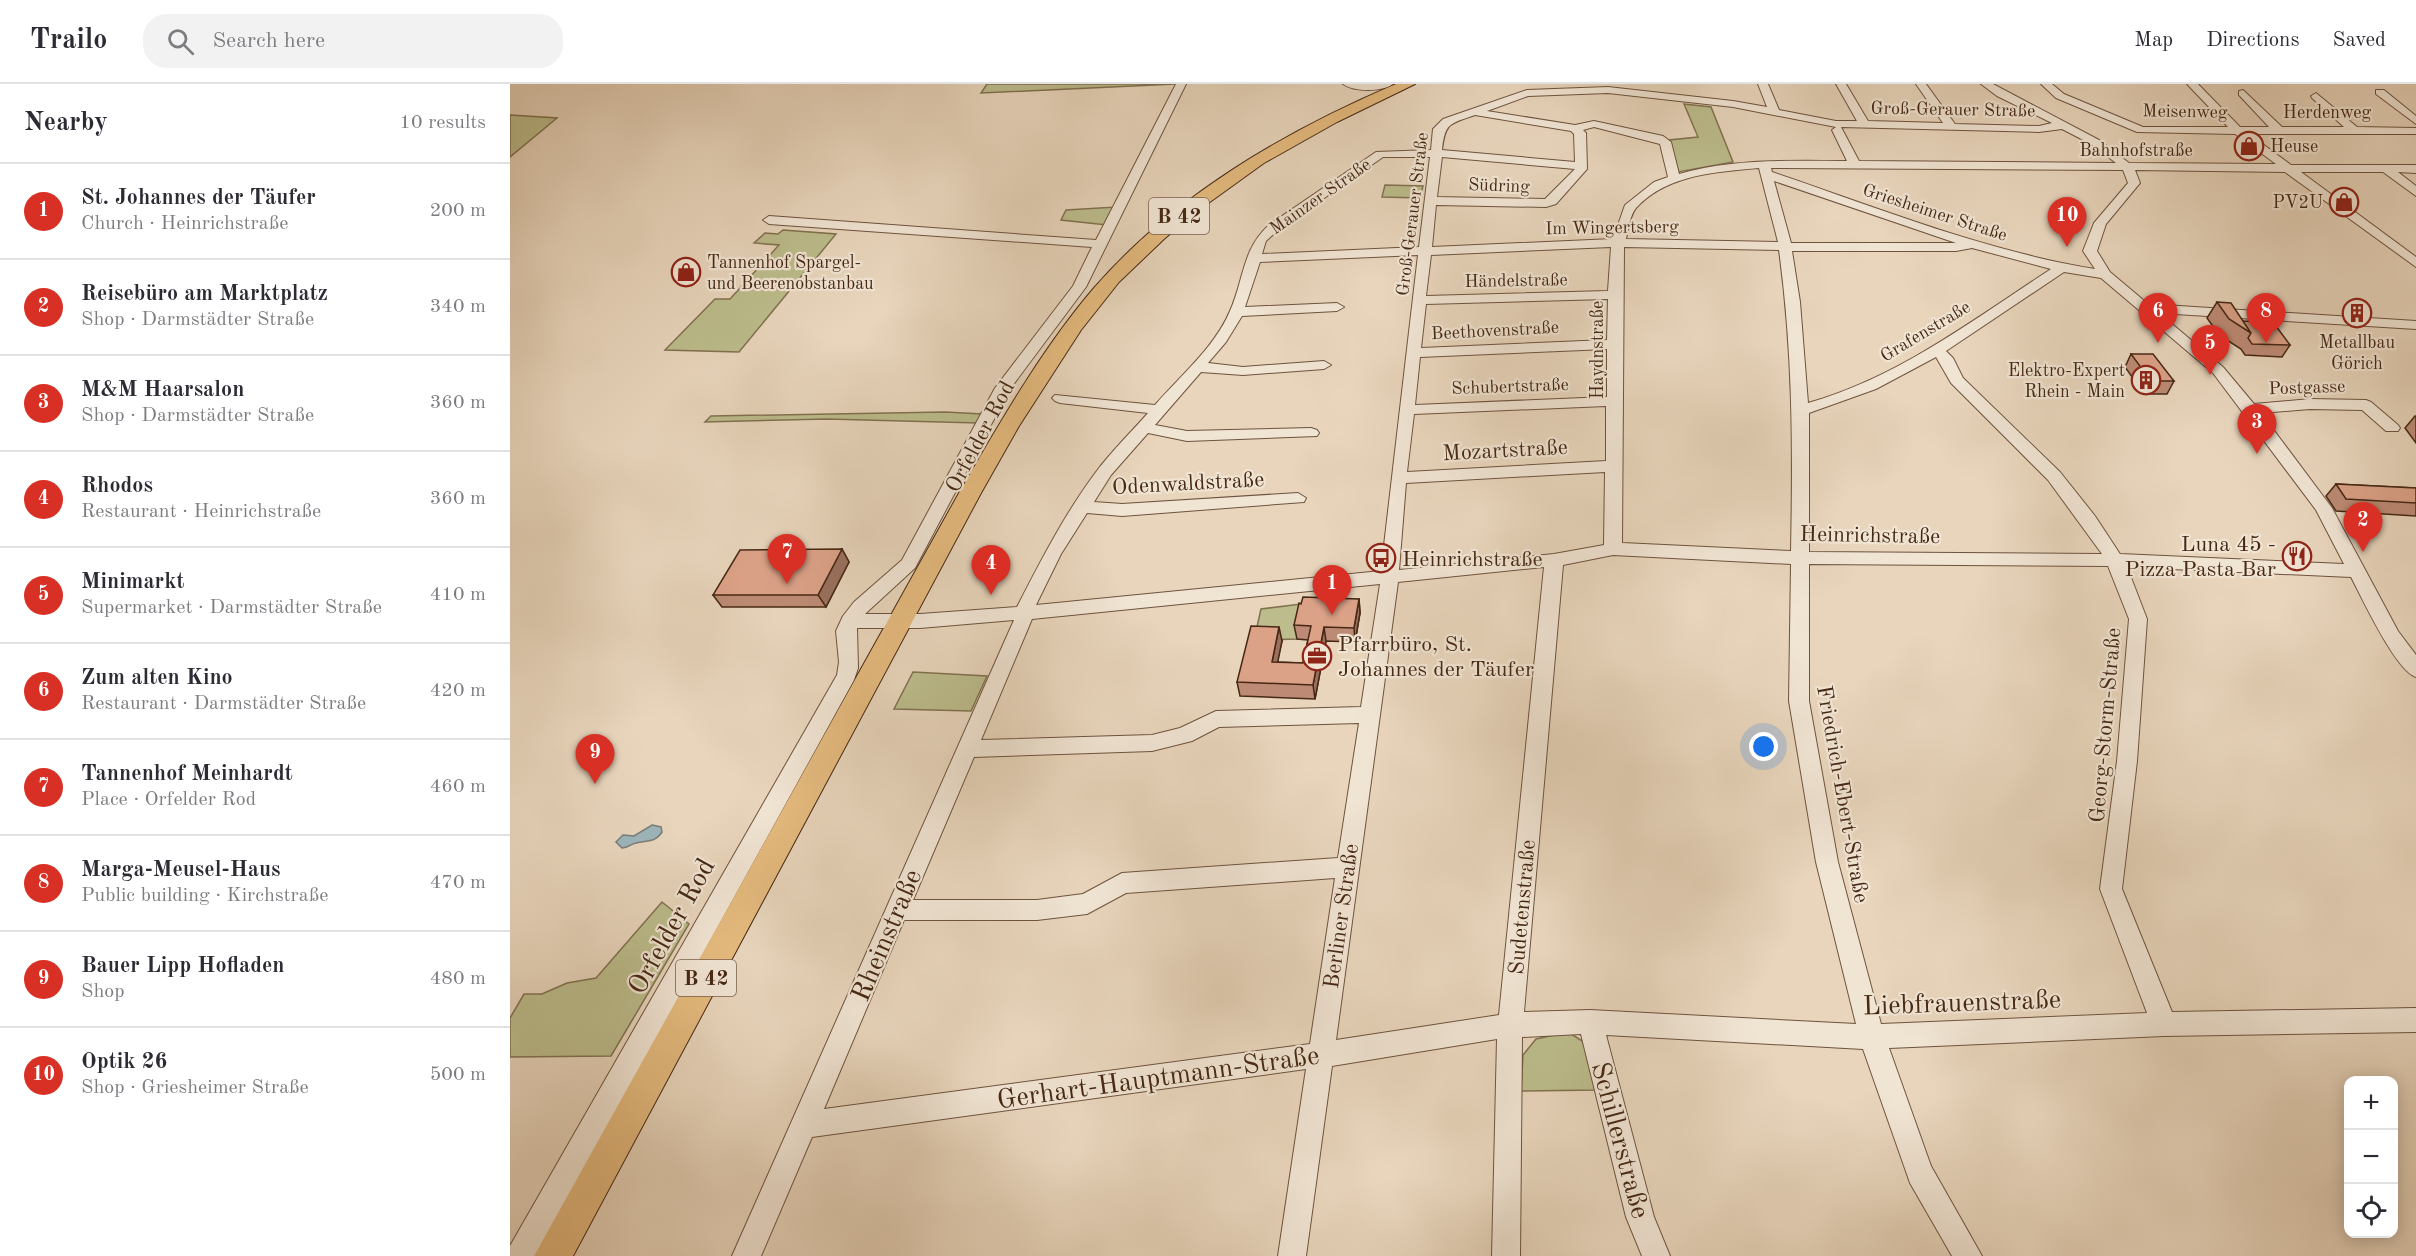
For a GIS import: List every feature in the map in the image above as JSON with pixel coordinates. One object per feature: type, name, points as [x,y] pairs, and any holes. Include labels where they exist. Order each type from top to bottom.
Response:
[{"type":"main road","name":"B 42","points":[[553,1256],[880,657],[910,621],[1019,410],[1075,327],[1124,266],[1192,206],[1245,168],[1312,128],[1408,84]]},
{"type":"street","name":"Orfelder Rod","points":[[520,1256],[847,675],[851,662],[845,639],[850,621],[866,599],[896,579],[909,564],[978,439],[1003,388],[1079,287],[1181,84]]},
{"type":"street","points":[[1348,84],[1376,87],[1388,84]]},
{"type":"street","points":[[1680,84],[1686,98]]},
{"type":"street","points":[[1763,84],[1774,110]]},
{"type":"street","points":[[1841,84],[1865,126]]},
{"type":"street","points":[[1921,84],[1951,126]]},
{"type":"street","points":[[1986,84],[2018,104],[2105,147],[2128,168],[2134,183],[2100,223],[2090,247],[2095,263],[2105,275],[2218,370],[2250,409],[2323,508],[2391,635],[2416,670]]},
{"type":"street","name":"Meisenweg","points":[[2046,84],[2052,92],[2138,130],[2237,130]]},
{"type":"street","points":[[2061,84],[2069,94],[2067,99]]},
{"type":"street","points":[[2192,84],[2237,130],[2416,263]]},
{"type":"street","name":"Groß-Gerauer Straße","points":[[1390,576],[1398,478],[1435,153],[1439,129],[1448,121],[1527,93],[1607,87],[1774,110],[1836,124],[2039,129],[2063,125]]},
{"type":"street","points":[[2380,92],[2416,121]]},
{"type":"street","points":[[2242,93],[2278,130]]},
{"type":"street","points":[[2316,96],[2353,130]]},
{"type":"street","points":[[1474,112],[1575,128],[1594,124],[1659,138],[1665,142],[1674,179]]},
{"type":"street","points":[[1575,128],[1580,133],[1582,166]]},
{"type":"street","points":[[1838,130],[1855,165]]},
{"type":"street","name":"Herdenweg","points":[[2237,130],[2416,130]]},
{"type":"street","name":"Mainzer Straße","points":[[1023,613],[1081,507],[1104,472],[1142,427],[1200,367],[1221,339],[1237,312],[1260,240],[1273,228],[1380,154],[1435,153],[1582,166]]},
{"type":"street","name":"Bahnhofstraße","points":[[1766,170],[1855,165],[2416,169]]},
{"type":"street","name":"Südring","points":[[1430,201],[1546,203],[1558,194],[1582,166]]},
{"type":"street","points":[[2386,169],[2416,192]]},
{"type":"street","name":"Haydnstraße","points":[[1613,549],[1615,295],[1618,243],[1629,208],[1658,185],[1706,170],[1766,170]]},
{"type":"street","name":"Griesheimer Straße","points":[[1766,170],[1972,244],[2062,268],[2105,275]]},
{"type":"street","name":"Friedrich-Ebert-Straße","points":[[1766,170],[1785,246],[1793,302],[1801,410],[1802,558],[1798,653],[1800,705],[1827,862],[1872,1037],[1920,1173],[1968,1256]]},
{"type":"street","points":[[769,220],[1101,244]]},
{"type":"street","name":"Im Wingertsberg","points":[[1254,258],[1618,243],[1929,248],[1972,244]]},
{"type":"street","name":"Grafenstraße","points":[[1801,410],[1825,404],[1861,390],[1935,350],[2062,268]]},
{"type":"street","name":"Händelstraße","points":[[1419,300],[1615,295]]},
{"type":"street","points":[[1237,312],[1337,307]]},
{"type":"street","points":[[2145,308],[2416,325]]},
{"type":"street","name":"Beethovenstraße","points":[[1413,353],[1615,344]]},
{"type":"street","name":"Georg-Storm-Straße","points":[[1935,350],[1946,358],[1956,380],[2054,476],[2089,520],[2115,560],[2138,619],[2126,769],[2111,889],[2164,1024]]},
{"type":"street","points":[[1200,367],[1243,371],[1324,365]]},
{"type":"street","points":[[1060,398],[1159,410]]},
{"type":"street","name":"Schubertstraße","points":[[1407,410],[1614,401]]},
{"type":"street","name":"Postgasse","points":[[2250,409],[2310,404],[2366,405],[2392,428]]},
{"type":"street","points":[[1142,427],[1187,436],[1311,433]]},
{"type":"street","name":"Mozartstraße","points":[[1398,478],[1613,466]]},
{"type":"street","name":"Odenwaldstraße","points":[[1081,507],[1122,510],[1298,498]]},
{"type":"street","name":"Heinrichstraße","points":[[910,621],[1023,613],[1554,560],[1613,549],[1802,558],[2115,560],[2356,571]]},
{"type":"street","name":"Sudetenstraße","points":[[1506,1256],[1510,1025],[1554,560]]},
{"type":"street","name":"Berliner Straße","points":[[1292,1256],[1368,715],[1390,576]]},
{"type":"street","name":"Rheinstraße","points":[[746,1256],[805,1125],[965,749],[1023,623],[1023,613]]},
{"type":"street","points":[[850,621],[910,621]]},
{"type":"street","points":[[965,749],[1152,743],[1185,735],[1216,719],[1368,715]]},
{"type":"street","points":[[897,910],[1037,910],[1087,904],[1122,883],[1347,867]]},
{"type":"street","name":"Liebfrauenstraße","points":[[1510,1025],[1590,1023],[1872,1037],[2164,1024],[2416,1020]]},
{"type":"street","name":"Schillerstraße","points":[[1590,1023],[1640,1217],[1656,1256]]},
{"type":"street","name":"Gerhart-Hauptmann-Straße","points":[[805,1125],[1320,1055],[1510,1025]]},
{"type":"green space","points":[[987,84],[1176,84],[981,93]]},
{"type":"green space","points":[[1684,104],[1711,107],[1733,162],[1678,172],[1669,140],[1698,137]]},
{"type":"green space","points":[[510,115],[557,118],[510,157]]},
{"type":"green space","points":[[1385,185],[1423,186],[1420,198],[1382,197]]},
{"type":"green space","points":[[1116,207],[1107,225],[1061,220],[1066,210]]},
{"type":"green space","points":[[783,230],[836,234],[739,352],[665,350],[715,299],[730,299],[779,245],[754,243],[765,233],[778,234]]},
{"type":"green space","points":[[945,412],[982,414],[978,423],[827,419],[705,422],[711,416]]},
{"type":"green space","points":[[1301,604],[1299,639],[1254,640],[1261,609]]},
{"type":"green space","points":[[913,672],[987,676],[971,711],[894,709]]},
{"type":"green space","points":[[662,902],[689,924],[611,1056],[510,1057],[510,1018],[524,994],[542,994],[567,983],[596,978]]},
{"type":"green space","points":[[1568,1032],[1587,1044],[1597,1090],[1521,1091],[1523,1055],[1536,1039]]},
{"type":"water","points":[[652,825],[661,827],[662,832],[654,840],[622,848],[616,842],[623,835],[634,836]]},
{"type":"building","points":[[2217,302],[2231,303],[2251,333],[2229,319]]},
{"type":"building","points":[[2243,321],[2273,322],[2290,345],[2252,344],[2248,338],[2251,333]]},
{"type":"building","points":[[2131,354],[2153,354],[2174,381],[2151,381]]},
{"type":"building","points":[[2336,484],[2416,488],[2416,503],[2346,499]]},
{"type":"building","points":[[842,549],[818,595],[713,595],[740,550]]},
{"type":"building","points":[[1303,597],[1359,599],[1354,628],[1324,627],[1313,685],[1237,682],[1251,626],[1279,627],[1272,662],[1303,663],[1311,626],[1294,625],[1299,603],[1301,604]]},
{"type":"place","name":"Heuse","points":[[2249,146]]},
{"type":"place","name":"PV2U","points":[[2344,202]]},
{"type":"place","name":"Optik 26","points":[[2067,247]]},
{"type":"place","name":"Tannenhof Spargel- und Beerenobstanbau","points":[[686,272]]},
{"type":"place","name":"Metallbau Görich","points":[[2357,313]]},
{"type":"place","name":"Zum alten Kino","points":[[2158,343]]},
{"type":"place","name":"Marga-Meusel-Haus","points":[[2266,343]]},
{"type":"place","name":"Minimarkt","points":[[2210,375]]},
{"type":"place","name":"Elektro-Expert Rhein - Main","points":[[2146,380]]},
{"type":"place","name":"M&M Haarsalon","points":[[2257,454]]},
{"type":"place","name":"Reisebüro am Marktplatz","points":[[2363,552]]},
{"type":"place","name":"Luna 45 - Pizza Pasta Bar","points":[[2297,556]]},
{"type":"place","name":"Heinrichstraße","points":[[1381,558]]},
{"type":"place","name":"Tannenhof Meinhardt","points":[[787,584]]},
{"type":"place","name":"Rhodos","points":[[991,595]]},
{"type":"place","name":"St. Johannes der Täufer","points":[[1332,615]]},
{"type":"place","name":"Pfarrbüro, St. Johannes der Täufer","points":[[1317,656]]},
{"type":"place","name":"Bauer Lipp Hofladen","points":[[595,784]]}]
